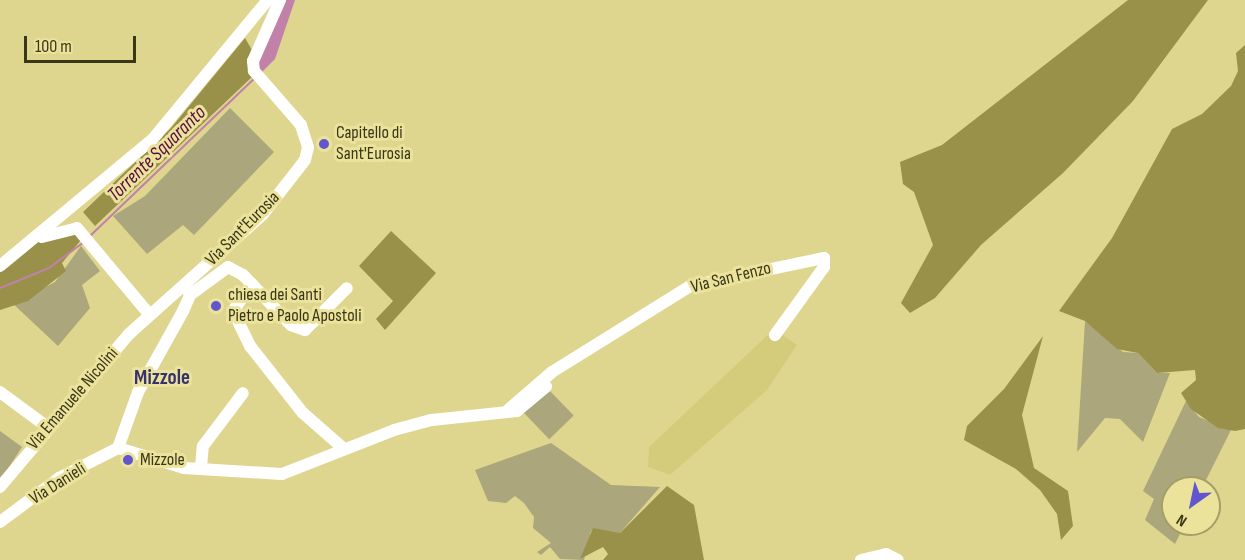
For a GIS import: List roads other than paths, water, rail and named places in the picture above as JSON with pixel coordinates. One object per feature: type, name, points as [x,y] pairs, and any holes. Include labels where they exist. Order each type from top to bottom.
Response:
[{"type":"street","points":[[0,266],[40,237],[152,140],[268,0]]},
{"type":"street","name":"Via Sant'Eurosia","points":[[188,290],[263,214],[304,160],[308,147],[301,125],[257,75],[258,49],[280,0]]},
{"type":"street","points":[[246,28],[258,49]]},
{"type":"street","points":[[40,237],[77,228],[149,314]]},
{"type":"street","name":"Via San Fenzo","points":[[508,410],[552,372],[690,286],[824,258],[824,267],[775,335]]},
{"type":"street","points":[[347,288],[305,330],[291,325],[252,284],[228,267],[188,290],[138,392],[118,448],[162,463],[282,474],[344,449],[432,420],[521,410],[546,387]]},
{"type":"street","points":[[252,284],[234,311],[250,346],[303,413],[344,449]]},
{"type":"street","name":"Via Emanuele Nicolini","points":[[0,487],[46,426],[149,314],[188,290]]},
{"type":"street","points":[[0,392],[46,426]]},
{"type":"street","points":[[201,467],[203,446],[243,393]]},
{"type":"street","name":"Via Danieli","points":[[0,522],[59,478],[118,448]]},
{"type":"street","points":[[861,560],[886,554],[897,560]]},
{"type":"waterway","name":"Torrente Squaranto","points":[[90,236],[255,78]]},
{"type":"waterway","name":"Torrente Squaranto","points":[[0,288],[49,268],[84,242]]},
{"type":"place","name":"Capitello di Sant'Eurosia","points":[[324,144]]},
{"type":"place","name":"chiesa dei Santi Pietro e Paolo Apostoli","points":[[216,306]]},
{"type":"place","name":"Mizzole","points":[[128,460]]},
{"type":"district","name":"Mizzole","points":[[162,378]]}]
